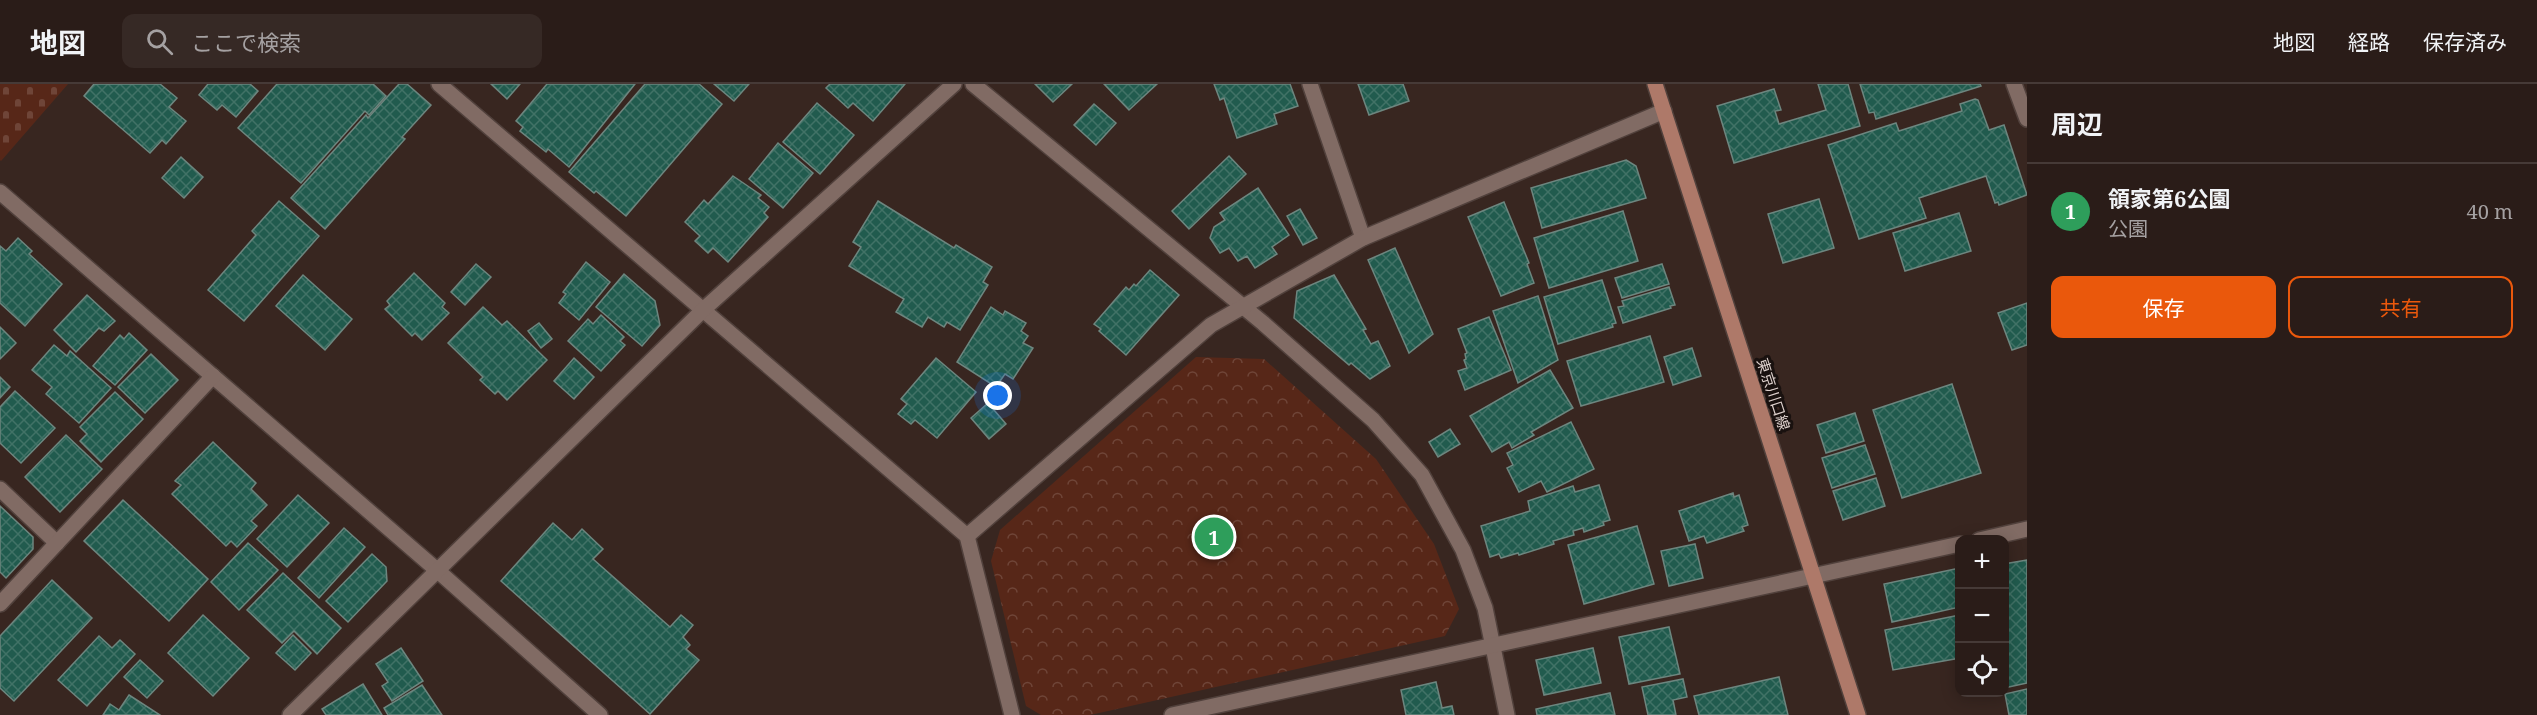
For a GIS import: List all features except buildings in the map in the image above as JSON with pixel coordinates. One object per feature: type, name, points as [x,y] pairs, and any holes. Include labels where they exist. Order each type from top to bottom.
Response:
[{"type":"main road","name":"東京川口線","points":[[1655,84],[1858,715]]},
{"type":"street","points":[[439,84],[967,536],[1012,715]]},
{"type":"street","points":[[290,715],[704,309],[954,84]]},
{"type":"street","points":[[973,84],[1242,306],[1373,420],[1422,476],[1463,550],[1485,608],[1507,715]]},
{"type":"street","points":[[1310,84],[1363,238]]},
{"type":"street","points":[[2014,84],[2027,119]]},
{"type":"street","points":[[967,536],[1211,325],[1242,306],[1363,238],[1664,111]]},
{"type":"street","points":[[0,192],[438,571],[600,715]]},
{"type":"street","points":[[0,604],[213,376]]},
{"type":"street","points":[[0,489],[57,543]]},
{"type":"street","points":[[2001,535],[2027,529]]},
{"type":"street","points":[[1172,715],[1955,545]]},
{"type":"green space","points":[[0,84],[68,84],[1,161],[0,160]]},
{"type":"green space","points":[[1196,357],[1264,359],[1376,459],[1434,544],[1459,609],[1445,636],[1090,715],[1041,715],[1026,706],[991,561],[1000,530]]},
{"type":"place","name":"領家第6公園","points":[[1214,537]]}]
